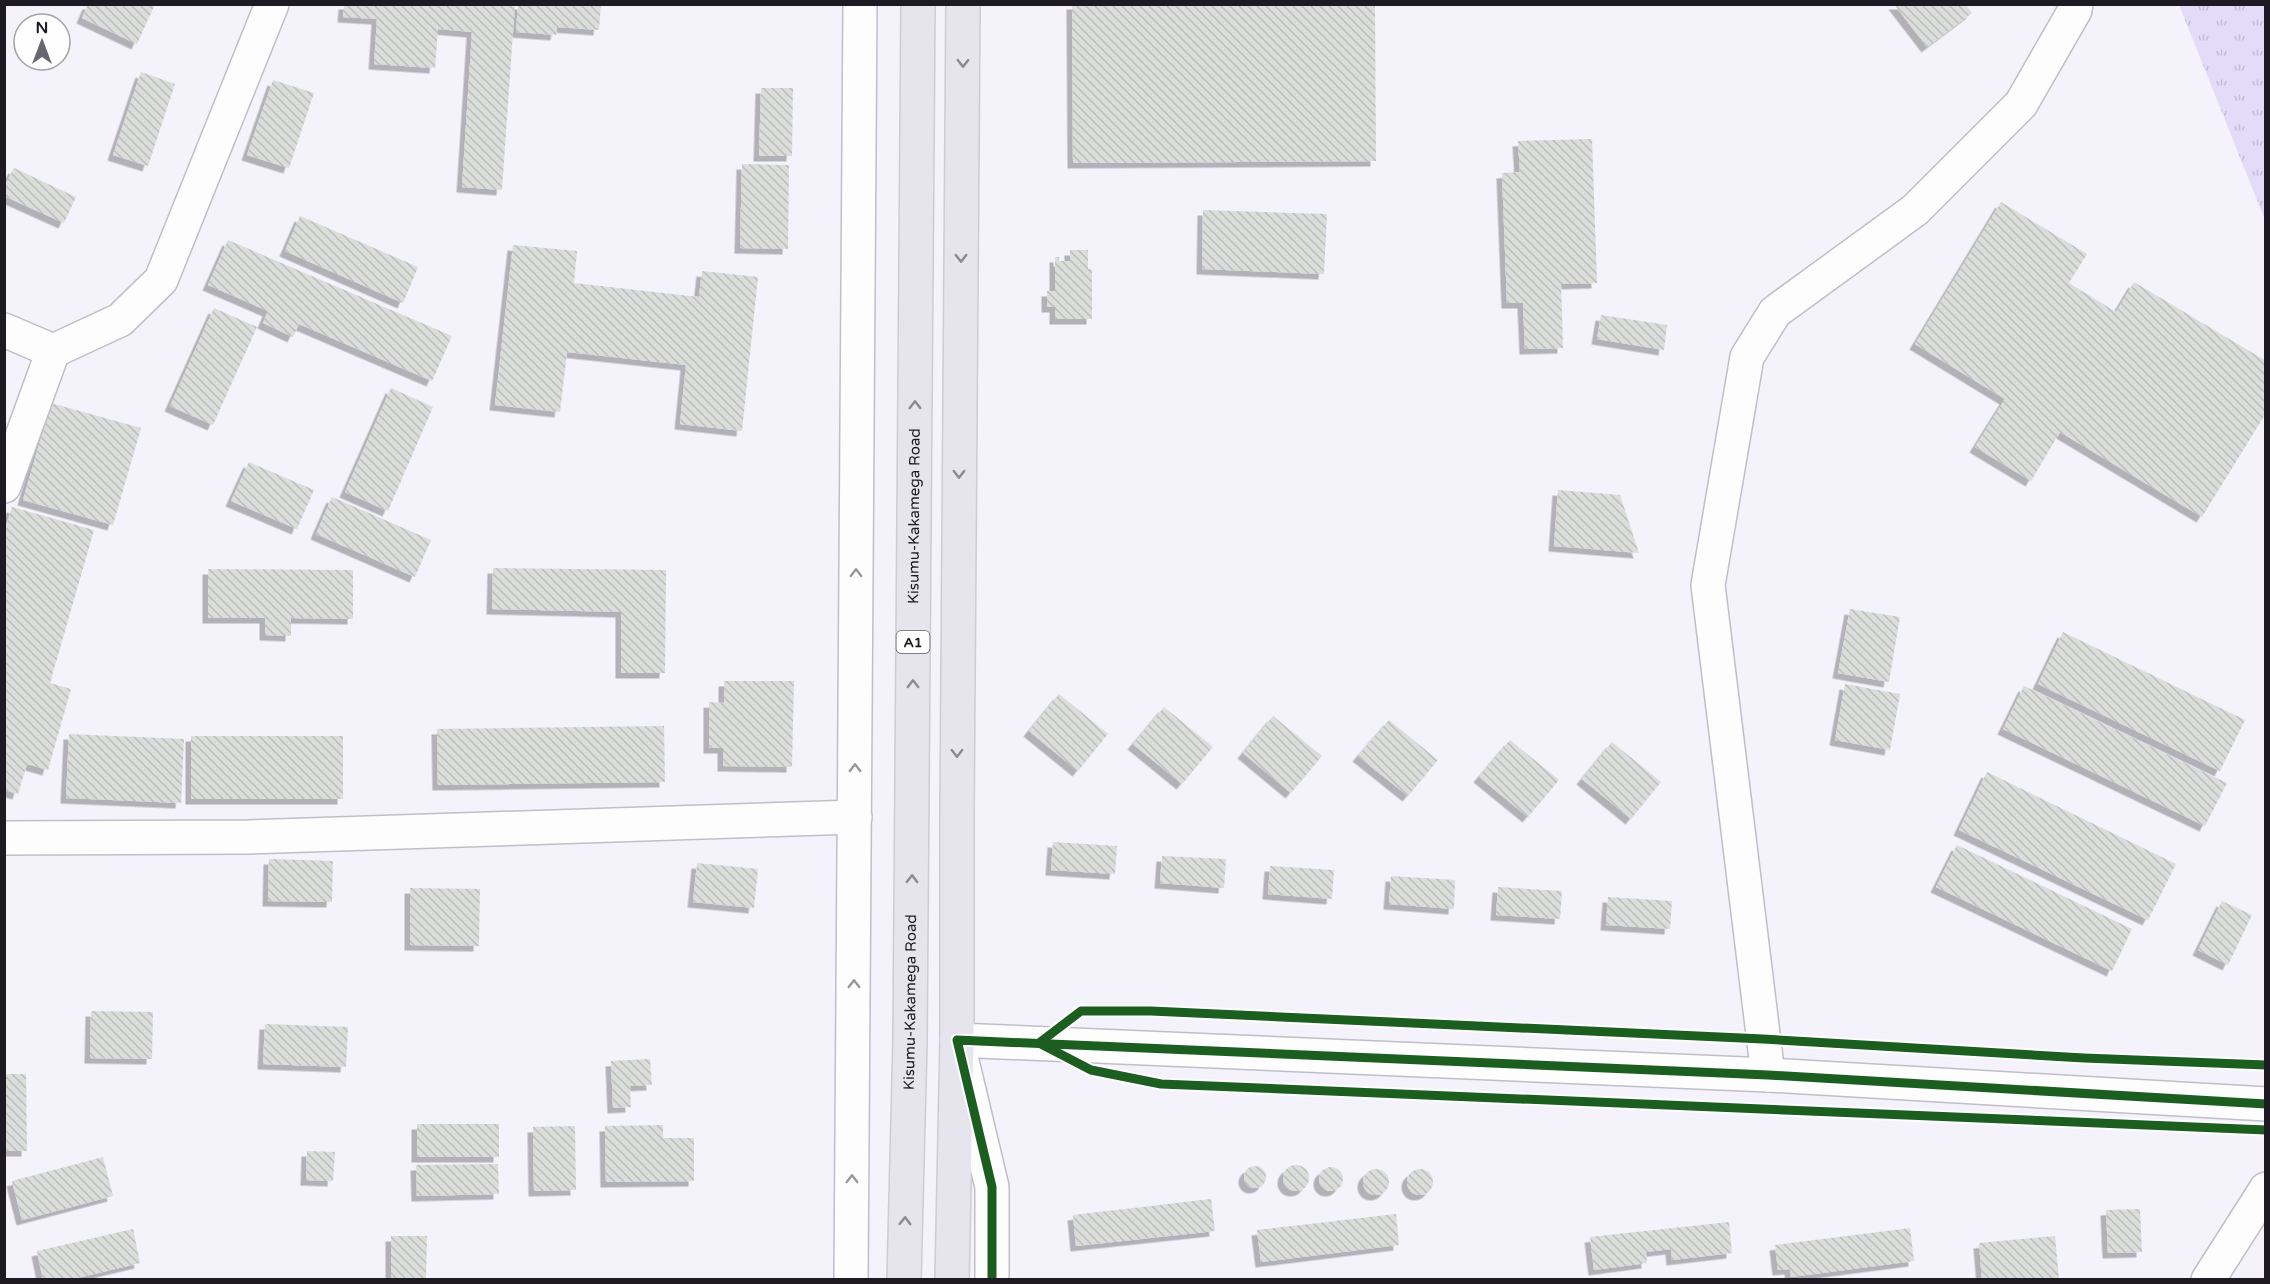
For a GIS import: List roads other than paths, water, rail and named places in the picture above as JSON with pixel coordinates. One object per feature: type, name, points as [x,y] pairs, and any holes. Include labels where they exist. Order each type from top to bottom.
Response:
[{"type":"highway","name":"Kisumu-Kakamega Road","points":[[904,1280],[910,1030],[918,4]]},
{"type":"highway","points":[[952,1280],[957,1040],[963,4]]},
{"type":"street","points":[[4,486],[53,351],[120,320],[160,280],[272,4]]},
{"type":"street","points":[[851,1280],[860,4]]},
{"type":"street","points":[[1768,1076],[1708,585],[1747,357],[1774,312],[1915,210],[2021,104],[2075,10],[2076,4]]},
{"type":"street","points":[[4,330],[53,351]]},
{"type":"street","points":[[4,838],[248,837],[855,817]]},
{"type":"street","points":[[992,1280],[992,1187],[957,1040],[1768,1076],[2265,1104]]},
{"type":"street","points":[[2208,1280],[2265,1189]]}]
